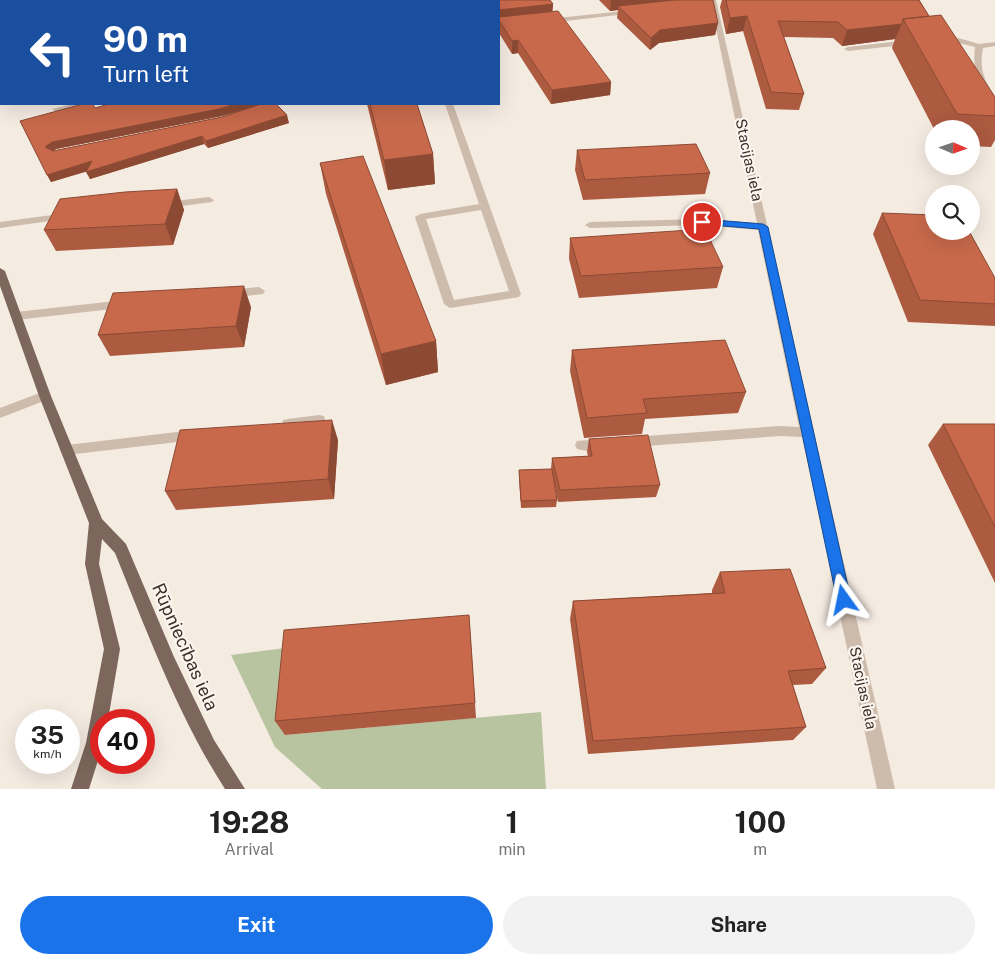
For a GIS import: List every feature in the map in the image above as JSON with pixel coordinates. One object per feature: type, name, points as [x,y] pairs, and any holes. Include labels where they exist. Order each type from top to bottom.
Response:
[{"type":"main road","name":"Rūpniecības iela","points":[[0,271],[45,396],[96,523],[121,549],[168,662],[192,713],[208,746],[236,789]]},
{"type":"main road","name":"Rūpniecības iela","points":[[80,789],[95,743],[112,649],[92,564],[96,523]]},
{"type":"street","name":"Stacijas iela","points":[[714,2],[886,789]]},
{"type":"street","points":[[537,22],[642,11]]},
{"type":"street","points":[[930,40],[948,37],[979,46],[995,44]]},
{"type":"street","points":[[848,49],[921,41]]},
{"type":"street","points":[[979,46],[977,60],[980,80],[995,103]]},
{"type":"street","points":[[56,109],[80,105]]},
{"type":"street","points":[[449,105],[485,206],[515,294],[450,304],[420,217],[485,206]]},
{"type":"street","points":[[151,206],[209,200]]},
{"type":"street","points":[[0,225],[74,215]]},
{"type":"street","points":[[590,226],[702,222],[763,227]]},
{"type":"street","points":[[220,295],[259,291]]},
{"type":"street","points":[[16,316],[141,302]]},
{"type":"street","points":[[0,413],[45,396]]},
{"type":"street","points":[[279,425],[319,420]]},
{"type":"street","points":[[582,445],[780,431],[808,432]]},
{"type":"street","points":[[67,450],[210,433]]},
{"type":"street","points":[[879,789],[880,767]]},
{"type":"green space","points":[[293,647],[285,735],[541,712],[546,789],[322,789],[275,747],[231,655]]},
{"type":"building","points":[[500,0],[550,0],[553,4],[500,10]]},
{"type":"building","points":[[675,0],[713,0],[718,23],[660,30],[651,38],[618,6]]},
{"type":"building","points":[[726,0],[919,0],[929,16],[903,19],[902,24],[847,30],[838,22],[778,21],[804,94],[771,92],[747,16],[730,18]]},
{"type":"building","points":[[558,11],[611,82],[552,90],[518,40],[512,41],[500,22],[500,17]]},
{"type":"building","points":[[941,15],[995,97],[995,116],[957,114],[903,19]]},
{"type":"building","points":[[79,105],[94,105],[95,108],[106,105],[233,105],[52,142],[45,147],[53,151],[222,117],[258,105],[277,105],[287,115],[206,141],[202,136],[86,172],[92,161],[47,175],[20,121]]},
{"type":"building","points":[[370,105],[417,105],[433,154],[384,160]]},
{"type":"building","points":[[696,144],[710,173],[585,180],[577,150]]},
{"type":"building","points":[[363,156],[436,341],[381,354],[320,163]]},
{"type":"building","points":[[177,189],[165,224],[44,230],[60,199]]},
{"type":"building","points":[[882,213],[925,215],[925,240],[974,240],[995,278],[995,304],[920,300]]},
{"type":"building","points":[[705,229],[723,267],[581,276],[570,238]]},
{"type":"building","points":[[244,286],[236,326],[98,335],[113,293]]},
{"type":"building","points":[[725,340],[746,392],[643,399],[647,413],[587,418],[572,350]]},
{"type":"building","points":[[332,420],[328,479],[165,491],[180,430]]},
{"type":"building","points":[[943,424],[995,424],[995,527]]},
{"type":"building","points":[[648,435],[660,485],[560,490],[552,458],[592,456],[589,439]]},
{"type":"building","points":[[552,469],[557,500],[521,501],[519,470]]},
{"type":"building","points":[[790,569],[826,668],[788,671],[806,727],[593,741],[573,601],[725,593],[720,572]]},
{"type":"building","points":[[469,615],[475,703],[275,721],[284,630]]},
{"type":"route","points":[[702,222],[763,227],[844,600]]}]
